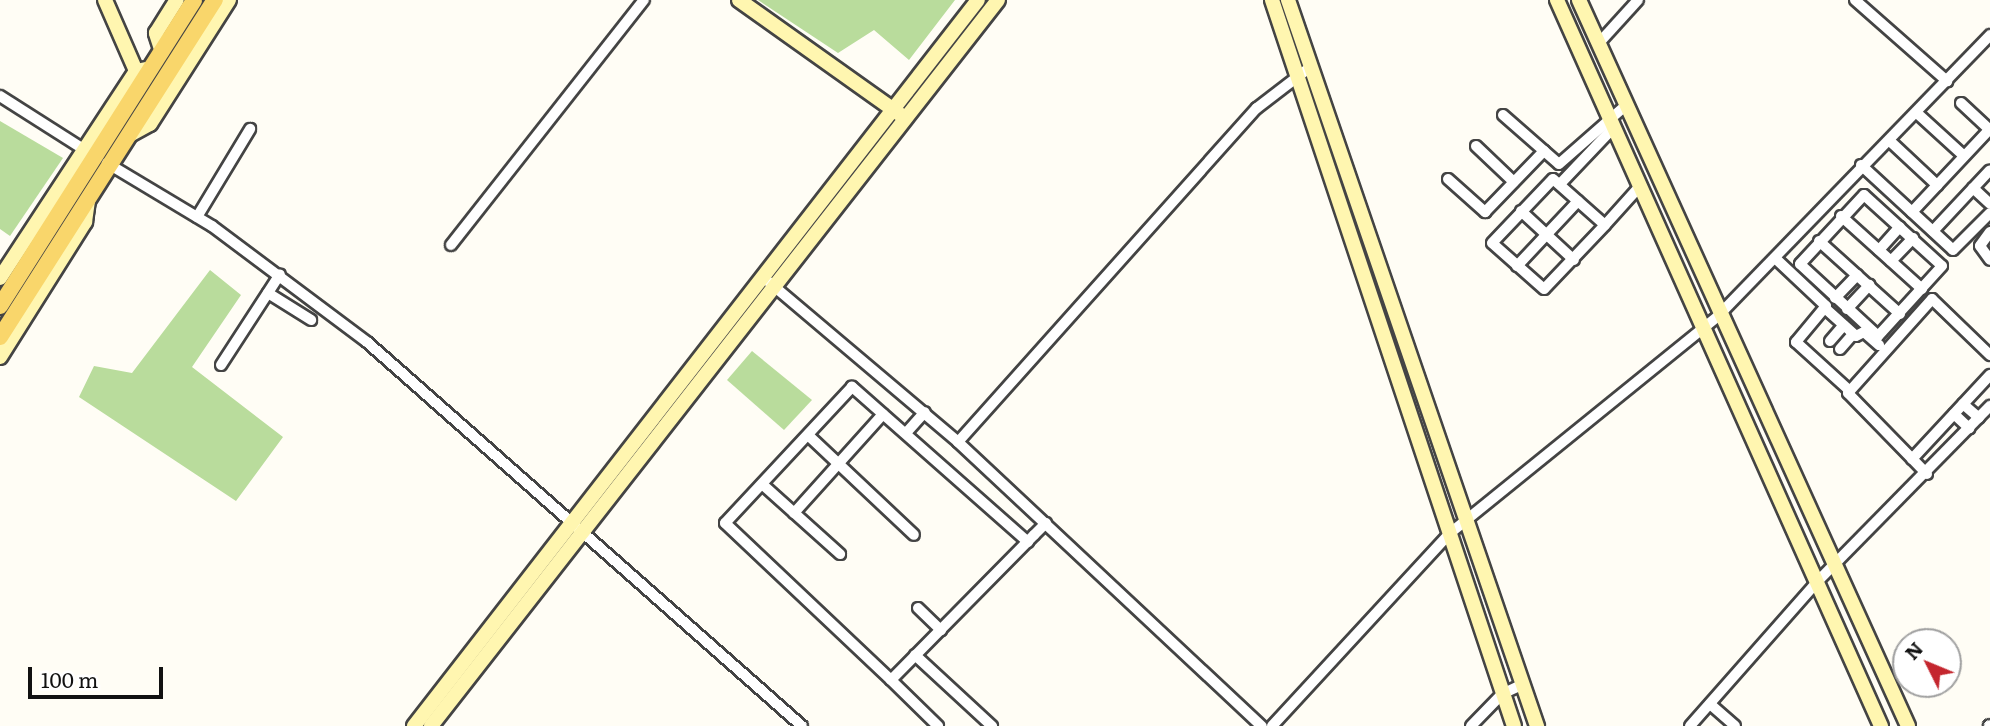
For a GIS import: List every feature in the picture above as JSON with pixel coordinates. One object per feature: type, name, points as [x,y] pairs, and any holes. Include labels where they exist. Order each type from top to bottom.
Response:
[{"type":"main road","points":[[0,306],[97,157],[144,70],[162,52],[194,0]]},
{"type":"main road","points":[[0,337],[89,198],[97,157],[128,136],[215,0]]},
{"type":"street","points":[[105,0],[144,70]]},
{"type":"street","points":[[162,52],[156,33],[177,0]]},
{"type":"street","points":[[128,136],[150,124],[229,0]]},
{"type":"street","points":[[451,245],[644,0]]},
{"type":"street","points":[[740,0],[906,119]]},
{"type":"street","points":[[414,726],[978,0]]},
{"type":"street","points":[[431,726],[585,533],[998,0]]},
{"type":"street","points":[[1272,0],[1514,726]]},
{"type":"street","points":[[1288,0],[1465,525],[1536,726]]},
{"type":"street","points":[[1557,0],[1881,726]]},
{"type":"street","points":[[1579,0],[1719,315],[1908,726]]},
{"type":"street","points":[[1599,43],[1638,0]]},
{"type":"street","points":[[1855,0],[1947,81]]},
{"type":"street","points":[[1272,726],[1450,534],[1465,525],[1719,315],[1861,165],[1892,143],[1990,35]]},
{"type":"street","points":[[958,442],[1257,108],[1309,68]]},
{"type":"street","points":[[0,96],[197,217],[280,274],[385,356],[802,726]]},
{"type":"street","points":[[1912,212],[1990,130],[1961,103]]},
{"type":"street","points":[[1560,184],[1625,106]]},
{"type":"street","points":[[1918,114],[1964,156]]},
{"type":"street","points":[[1503,115],[1559,164],[1611,121]]},
{"type":"street","points":[[197,217],[250,130]]},
{"type":"street","points":[[1892,143],[1937,185]]},
{"type":"street","points":[[1476,146],[1514,182]]},
{"type":"street","points":[[1448,179],[1485,212],[1544,151]]},
{"type":"street","points":[[0,278],[97,157]]},
{"type":"street","points":[[1861,165],[1953,250],[1990,213]]},
{"type":"street","points":[[1933,231],[1990,170]]},
{"type":"street","points":[[1605,225],[1560,184],[1549,181],[1492,243],[1544,289],[1574,260],[1640,186]]},
{"type":"street","points":[[1973,188],[1990,204]]},
{"type":"street","points":[[1862,194],[1942,266],[1878,336],[1800,264],[1841,216],[1862,194]]},
{"type":"street","points":[[0,357],[85,222],[89,198]]},
{"type":"street","points":[[1517,266],[1578,201]]},
{"type":"street","points":[[1521,211],[1574,260]]},
{"type":"street","points":[[1815,215],[1857,275],[1900,314]]},
{"type":"street","points":[[1841,216],[1922,289]]},
{"type":"street","points":[[1879,250],[1900,227]]},
{"type":"street","points":[[1990,232],[1980,246],[1990,260]]},
{"type":"street","points":[[1891,261],[1913,238]]},
{"type":"street","points":[[1669,251],[1687,243]]},
{"type":"street","points":[[1775,258],[1853,334]]},
{"type":"street","points":[[221,365],[280,274]]},
{"type":"street","points":[[1835,298],[1857,275]]},
{"type":"street","points":[[763,277],[925,412],[1262,726]]},
{"type":"street","points":[[1847,309],[1868,285]]},
{"type":"street","points":[[268,293],[311,320]]},
{"type":"street","points":[[1849,390],[1932,299],[1990,355]]},
{"type":"street","points":[[1825,309],[1796,342],[1849,390],[1927,474]]},
{"type":"street","points":[[1830,341],[1844,325]]},
{"type":"street","points":[[1840,349],[1853,334],[1866,333],[1879,345]]},
{"type":"street","points":[[1912,459],[1990,375]]},
{"type":"street","points":[[938,726],[726,523],[852,387],[1028,542]]},
{"type":"street","points":[[1963,404],[1979,418]]},
{"type":"street","points":[[1690,726],[1817,582],[1836,570],[1990,406]]},
{"type":"street","points":[[906,433],[925,412]]},
{"type":"street","points":[[794,513],[883,414]]},
{"type":"street","points":[[1954,414],[1969,428]]},
{"type":"street","points":[[808,436],[914,535]]},
{"type":"street","points":[[762,484],[840,554]]},
{"type":"street","points":[[891,680],[1046,523]]},
{"type":"street","points":[[918,608],[941,630]]},
{"type":"street","points":[[915,655],[992,726]]},
{"type":"street","points":[[1471,726],[1502,694],[1521,685]]},
{"type":"street","points":[[1710,704],[1735,726]]},
{"type":"green space","points":[[758,0],[955,0],[909,60],[874,30],[838,53]]},
{"type":"green space","points":[[0,121],[63,158],[10,236],[0,229]]},
{"type":"green space","points":[[210,270],[241,295],[192,367],[283,437],[236,501],[79,397],[94,366],[132,373]]},
{"type":"green space","points":[[752,351],[812,400],[784,430],[727,380]]}]
